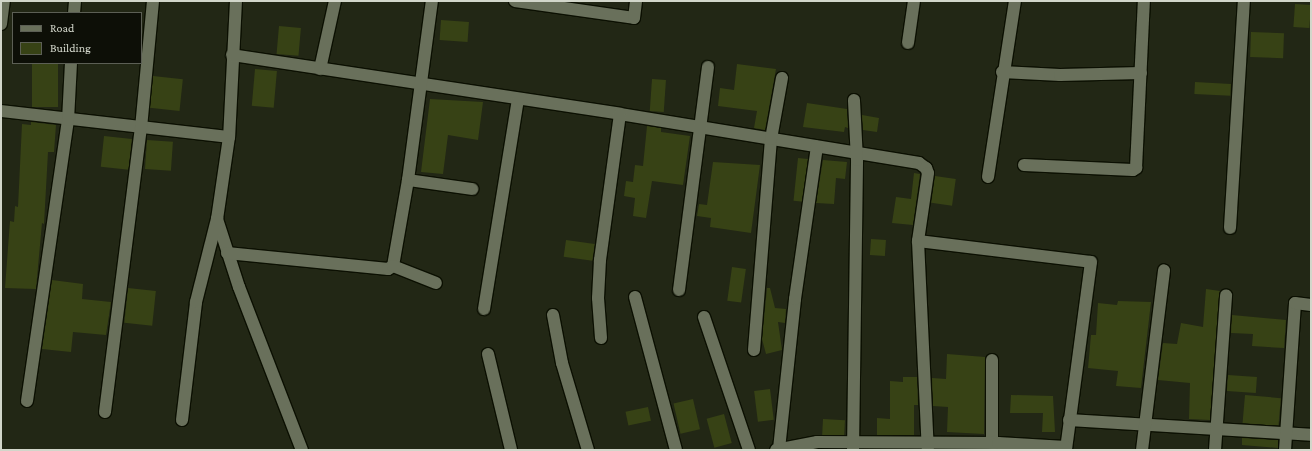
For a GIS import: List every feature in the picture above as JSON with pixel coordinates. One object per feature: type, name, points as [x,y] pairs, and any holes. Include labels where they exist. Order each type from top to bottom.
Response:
[{"type":"street","points":[[1,24],[4,1]]},
{"type":"street","points":[[74,12],[75,1]]},
{"type":"street","points":[[105,412],[141,128],[153,1]]},
{"type":"street","points":[[182,420],[196,302],[217,219],[229,137],[232,55],[236,1]]},
{"type":"street","points":[[320,69],[335,1]]},
{"type":"street","points":[[393,266],[408,180],[432,1]]},
{"type":"street","points":[[515,1],[634,18],[636,1]]},
{"type":"street","points":[[908,42],[914,1]]},
{"type":"street","points":[[988,177],[1002,72],[1015,1]]},
{"type":"street","points":[[1024,165],[1133,170],[1136,168],[1144,1]]},
{"type":"street","points":[[1230,228],[1244,1]]},
{"type":"street","points":[[232,55],[420,83],[577,109],[620,114],[919,163],[926,168],[918,241],[928,447]]},
{"type":"street","points":[[26,401],[68,120],[71,64]]},
{"type":"street","points":[[679,290],[698,127],[708,67]]},
{"type":"street","points":[[1002,72],[1060,75],[1141,73]]},
{"type":"street","points":[[754,350],[771,139],[782,78]]},
{"type":"street","points":[[484,309],[518,100]]},
{"type":"street","points":[[852,447],[857,154],[854,100]]},
{"type":"street","points":[[1,111],[68,120],[229,137]]},
{"type":"street","points":[[600,338],[598,298],[600,260],[620,114]]},
{"type":"street","points":[[817,147],[795,299],[777,450],[817,442],[852,447],[996,445],[1066,448],[1091,262],[918,241]]},
{"type":"street","points":[[408,180],[472,189]]},
{"type":"street","points":[[217,219],[227,252],[295,435],[302,450]]},
{"type":"street","points":[[227,252],[388,269],[393,266]]},
{"type":"street","points":[[393,266],[436,283]]},
{"type":"street","points":[[1142,450],[1164,270]]},
{"type":"street","points":[[1215,450],[1226,296]]},
{"type":"street","points":[[635,298],[676,450]]},
{"type":"street","points":[[1286,450],[1295,303],[1311,305]]},
{"type":"street","points":[[553,315],[562,363],[588,450]]},
{"type":"street","points":[[704,318],[748,450]]},
{"type":"street","points":[[488,354],[511,450]]},
{"type":"street","points":[[992,360],[996,445]]},
{"type":"street","points":[[1069,420],[1311,435]]},
{"type":"building","points":[[1295,4],[1311,5],[1309,28],[1293,27]]},
{"type":"building","points":[[441,20],[469,22],[468,42],[440,40]]},
{"type":"building","points":[[279,26],[301,28],[298,56],[277,54]]},
{"type":"building","points":[[1251,32],[1284,33],[1283,58],[1250,57]]},
{"type":"building","points":[[32,64],[58,64],[58,107],[32,107]]},
{"type":"building","points":[[737,64],[776,69],[765,130],[754,128],[757,111],[718,106],[720,88],[734,90]]},
{"type":"building","points":[[255,69],[277,71],[274,108],[252,106]]},
{"type":"building","points":[[153,76],[183,79],[179,111],[150,108]]},
{"type":"building","points":[[652,79],[666,80],[664,112],[650,111]]},
{"type":"building","points":[[1195,82],[1231,84],[1230,96],[1194,94]]},
{"type":"building","points":[[430,99],[483,102],[478,140],[448,135],[443,174],[421,172]]},
{"type":"building","points":[[807,103],[847,109],[848,128],[845,127],[844,132],[803,127]]},
{"type":"building","points":[[862,115],[879,118],[877,132],[863,130]]},
{"type":"building","points":[[31,122],[56,125],[54,152],[48,152],[44,224],[42,223],[36,289],[5,288],[10,221],[14,222],[15,206],[18,207],[22,124],[31,125]]},
{"type":"building","points":[[647,126],[661,128],[661,132],[690,136],[683,185],[652,181],[646,218],[633,216],[635,198],[624,196],[626,181],[633,182],[635,165],[643,166]]},
{"type":"building","points":[[104,136],[132,139],[129,170],[101,167]]},
{"type":"building","points":[[147,140],[173,142],[171,171],[145,169]]},
{"type":"building","points":[[798,158],[808,159],[803,202],[794,201]]},
{"type":"building","points":[[823,160],[847,162],[845,179],[836,178],[834,204],[816,203]]},
{"type":"building","points":[[713,162],[760,165],[751,233],[710,227],[711,218],[697,216],[699,204],[707,205]]},
{"type":"building","points":[[914,173],[920,174],[913,225],[892,223],[896,197],[911,199]]},
{"type":"building","points":[[935,176],[956,179],[952,206],[931,203]]},
{"type":"building","points":[[871,239],[886,240],[885,256],[870,255]]},
{"type":"building","points":[[566,240],[595,244],[592,261],[564,257]]},
{"type":"building","points":[[732,267],[746,269],[741,303],[727,301]]},
{"type":"building","points":[[52,280],[83,284],[82,299],[111,302],[106,335],[73,332],[71,352],[42,349]]},
{"type":"building","points":[[128,288],[156,291],[152,326],[124,323]]},
{"type":"building","points":[[767,288],[770,288],[775,308],[786,309],[785,323],[778,322],[782,350],[766,354],[762,339]]},
{"type":"building","points":[[1206,289],[1220,291],[1210,420],[1189,419],[1190,383],[1158,380],[1163,343],[1177,344],[1181,323],[1203,327]]},
{"type":"building","points":[[1118,301],[1151,302],[1141,388],[1116,386],[1118,371],[1088,368],[1091,335],[1096,335],[1098,303],[1117,305]]},
{"type":"building","points":[[1232,315],[1286,320],[1284,348],[1252,346],[1253,334],[1231,333]]},
{"type":"building","points":[[947,354],[985,357],[984,434],[947,432],[948,407],[933,406],[932,378],[946,379]]},
{"type":"building","points":[[1228,375],[1257,377],[1256,393],[1227,391]]},
{"type":"building","points":[[903,377],[917,377],[918,405],[914,405],[914,435],[877,435],[877,418],[890,419],[890,381],[903,382]]},
{"type":"building","points":[[770,389],[774,420],[758,422],[754,391]]},
{"type":"building","points":[[1011,395],[1053,396],[1055,432],[1042,432],[1043,413],[1010,413]]},
{"type":"building","points":[[1245,395],[1281,398],[1278,426],[1243,423]]},
{"type":"building","points":[[693,399],[700,429],[680,434],[674,403]]},
{"type":"building","points":[[648,407],[651,421],[628,425],[626,412]]},
{"type":"building","points":[[724,414],[732,443],[714,448],[707,419]]},
{"type":"building","points":[[823,419],[845,420],[844,436],[822,435]]},
{"type":"building","points":[[1242,438],[1278,440],[1278,448],[1242,445]]}]
